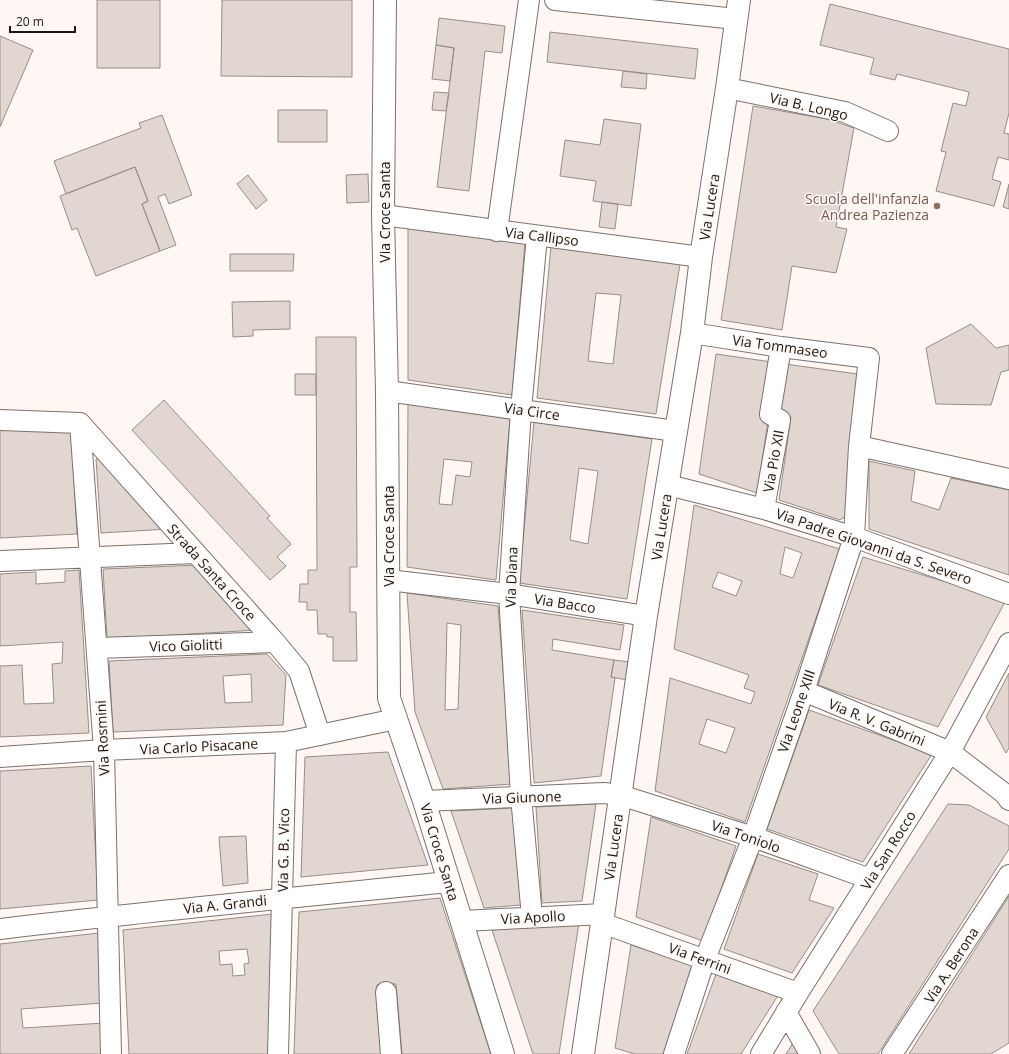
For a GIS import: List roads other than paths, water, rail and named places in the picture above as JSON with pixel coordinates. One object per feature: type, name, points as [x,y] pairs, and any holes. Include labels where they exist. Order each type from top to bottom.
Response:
[{"type":"street","name":"Via Croce Santa","points":[[385,0],[383,215],[388,390],[389,698],[424,801],[503,1054]]},
{"type":"street","points":[[497,231],[529,0]]},
{"type":"street","points":[[554,0],[738,10]]},
{"type":"street","name":"Via Lucera","points":[[582,1054],[603,919],[646,616],[692,333],[701,257],[738,10]]},
{"type":"street","name":"Via B. Longo","points":[[727,88],[845,112],[888,131]]},
{"type":"street","name":"Via Callipso","points":[[383,215],[701,257]]},
{"type":"street","name":"Via Diana","points":[[532,917],[521,796],[509,594],[521,410],[537,236]]},
{"type":"street","name":"Via Tommaseo","points":[[692,333],[781,347],[869,358]]},
{"type":"street","name":"Via Pio XII","points":[[764,509],[780,420],[770,414],[781,347]]},
{"type":"street","name":"Via Leone XIII","points":[[674,1054],[706,959],[753,837],[804,692],[854,537],[859,446],[869,358]]},
{"type":"street","name":"Via Circe","points":[[388,390],[676,431]]},
{"type":"street","points":[[0,420],[80,423]]},
{"type":"street","name":"Strada Santa Croce","points":[[80,423],[275,642],[298,672],[320,735]]},
{"type":"street","name":"Via Rosmini","points":[[80,423],[104,750],[111,1054]]},
{"type":"street","points":[[859,446],[1009,479]]},
{"type":"street","name":"Via Padre Giovanni da S. Severo","points":[[668,485],[764,509],[854,537],[1009,594]]},
{"type":"street","points":[[0,561],[195,553]]},
{"type":"street","name":"Via Bacco","points":[[388,580],[509,594],[646,616]]},
{"type":"street","name":"Vico Giolitti","points":[[97,648],[275,642]]},
{"type":"street","name":"Via San Rocco","points":[[761,1054],[950,752],[1009,643]]},
{"type":"street","name":"Via R. V. Gabrini","points":[[804,692],[950,752],[1008,794]]},
{"type":"street","name":"Via Carlo Pisacane","points":[[0,757],[104,750],[286,742],[396,719]]},
{"type":"street","name":"Via G. B. Vico","points":[[278,1054],[286,742]]},
{"type":"street","name":"Via Giunone","points":[[424,801],[604,793],[620,795]]},
{"type":"street","name":"Via Toniolo","points":[[620,795],[753,837],[870,879]]},
{"type":"street","name":"Via A. Berona","points":[[892,1054],[1009,875]]},
{"type":"street","name":"Via A. Grandi","points":[[0,929],[107,916],[449,882]]},
{"type":"street","name":"Via Apollo","points":[[462,921],[532,917],[603,919]]},
{"type":"street","name":"Via Ferrini","points":[[603,919],[798,993]]},
{"type":"street","points":[[386,992],[391,1054]]},
{"type":"street","points":[[786,1012],[810,1054]]},
{"type":"place","name":"Scuola dell'infanzia Andrea Pazienza","points":[[937,206]]}]
